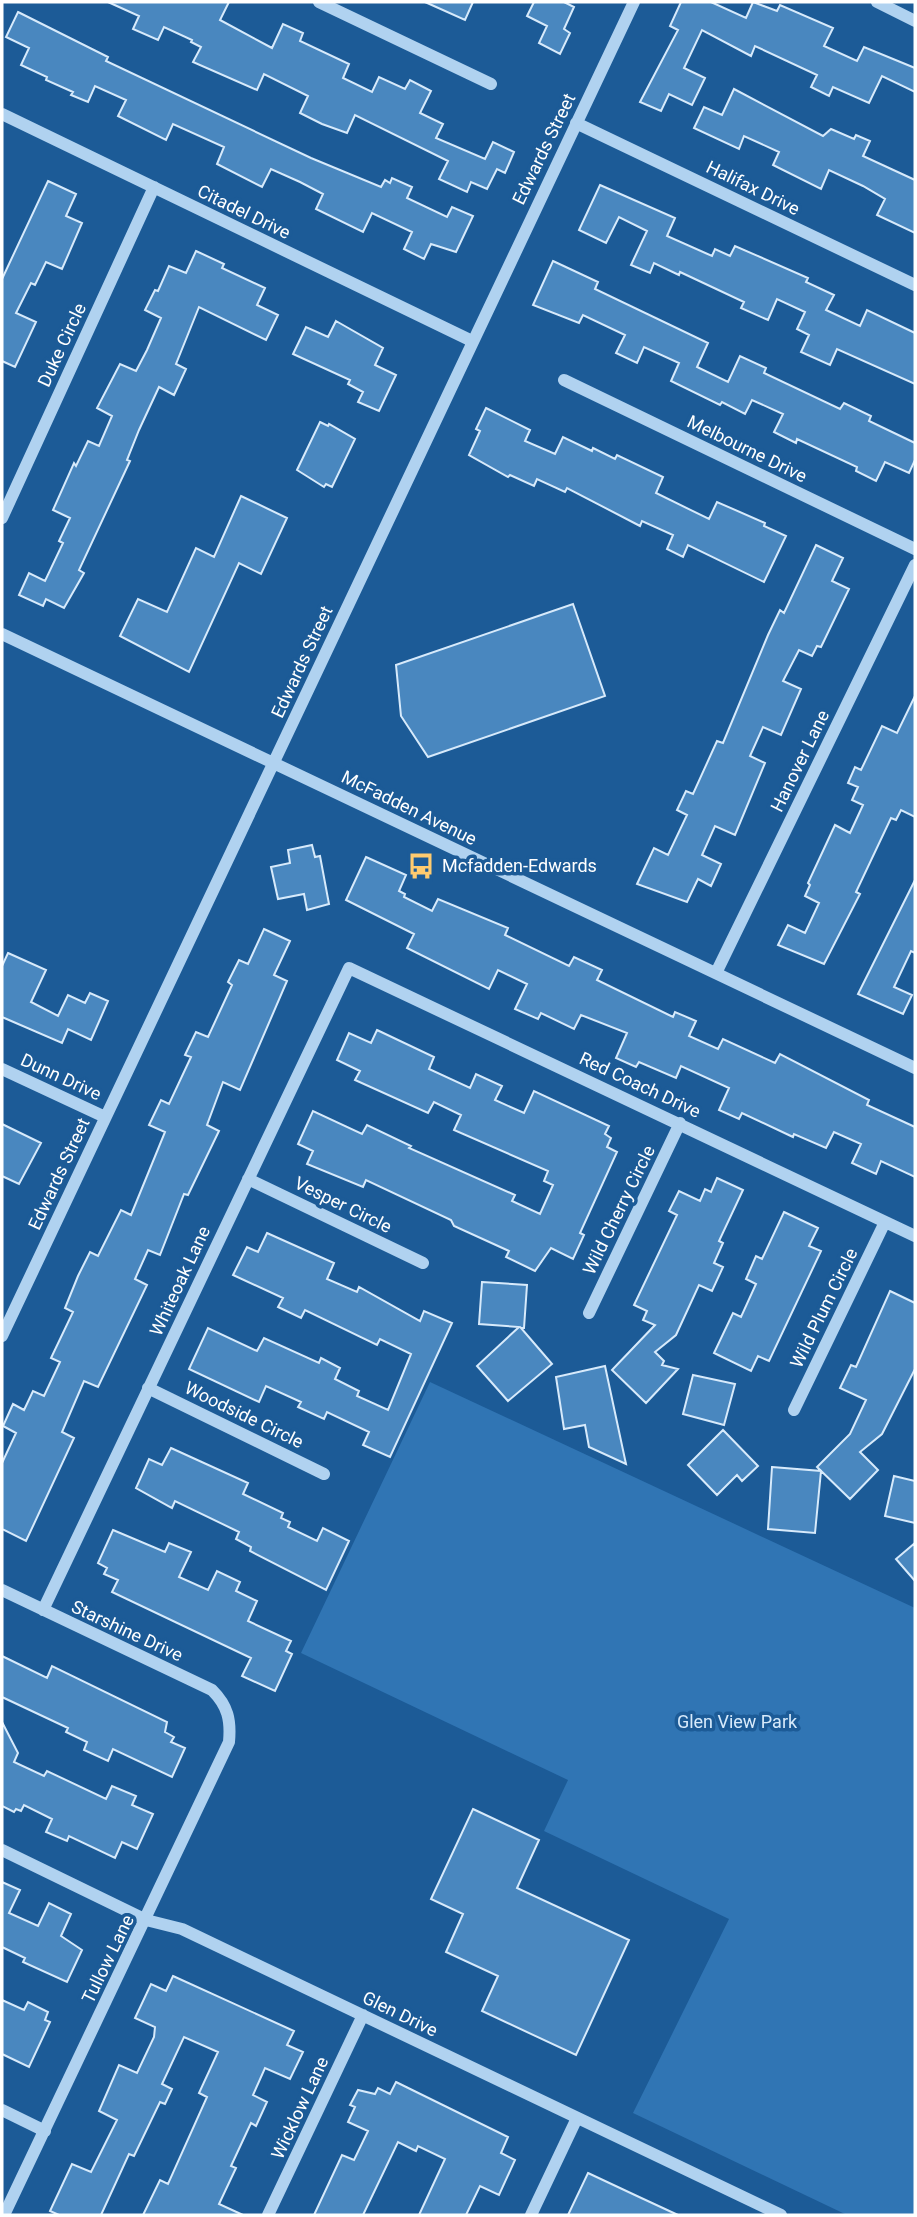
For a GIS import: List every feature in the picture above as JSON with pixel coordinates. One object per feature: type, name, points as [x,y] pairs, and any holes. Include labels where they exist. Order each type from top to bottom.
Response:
[{"type":"street","points":[[319,2],[491,84]]},
{"type":"street","name":"Edwards Street","points":[[2,1336],[635,2]]},
{"type":"street","points":[[877,2],[915,20]]},
{"type":"street","name":"Citadel Drive","points":[[2,114],[472,341]]},
{"type":"street","name":"Halifax Drive","points":[[576,123],[915,285]]},
{"type":"street","name":"Duke Circle","points":[[2,518],[154,187]]},
{"type":"street","name":"Melbourne Drive","points":[[564,380],[915,549]]},
{"type":"street","name":"Hanover Lane","points":[[716,973],[915,565]]},
{"type":"street","name":"McFadden Avenue","points":[[2,634],[915,1068]]},
{"type":"street","name":"Red Coach Drive","points":[[349,968],[915,1236]]},
{"type":"street","name":"Whiteoak Lane","points":[[43,1610],[349,968]]},
{"type":"street","name":"Dunn Drive","points":[[2,1069],[105,1117]]},
{"type":"street","name":"Wild Cherry Circle","points":[[589,1313],[680,1123]]},
{"type":"street","name":"Vesper Circle","points":[[248,1179],[423,1263]]},
{"type":"street","name":"Wild Plum Circle","points":[[794,1410],[885,1222]]},
{"type":"street","name":"Woodside Circle","points":[[148,1388],[324,1474]]},
{"type":"street","name":"Starshine Drive","points":[[2,1591],[212,1690],[223,1701],[229,1713]]},
{"type":"street","name":"Tullow Lane","points":[[4,2215],[229,1742],[229,1713]]},
{"type":"street","name":"Glen Drive","points":[[2,1850],[146,1920],[182,1929],[781,2215]]},
{"type":"street","name":"Wicklow Lane","points":[[268,2215],[363,2015]]},
{"type":"street","points":[[2,2110],[45,2131]]},
{"type":"street","points":[[531,2215],[577,2118]]},
{"type":"green space","name":"Glen View Park","points":[[430,1382],[915,1608],[915,2215],[847,2215],[633,2113],[729,1919],[544,1831],[568,1780],[301,1653]]},
{"type":"building","points":[[108,2],[229,2],[220,20],[272,48],[283,24],[303,33],[300,41],[349,64],[343,78],[372,92],[379,77],[405,89],[410,80],[431,91],[420,113],[443,124],[436,138],[485,159],[493,142],[514,152],[505,173],[497,169],[487,189],[471,182],[467,192],[439,179],[448,161],[355,115],[347,133],[322,124],[300,113],[308,96],[264,74],[257,90],[193,62],[201,47],[191,42],[192,40],[164,27],[158,40],[133,29],[139,16]]},
{"type":"building","points":[[425,2],[473,2],[465,20]]},
{"type":"building","points":[[534,2],[564,2],[574,7],[564,29],[570,33],[560,54],[539,43],[547,26],[527,16]]},
{"type":"building","points":[[681,2],[711,2],[746,18],[753,2],[777,11],[780,5],[833,28],[824,46],[857,61],[864,47],[915,68],[915,92],[882,76],[869,103],[833,87],[829,96],[811,87],[817,75],[755,46],[751,56],[702,30],[684,68],[705,78],[692,105],[669,94],[661,111],[640,102],[678,30],[670,26]]},
{"type":"building","points":[[18,12],[108,57],[106,61],[311,158],[381,187],[385,180],[390,183],[392,178],[412,187],[407,198],[447,217],[452,207],[473,216],[456,252],[431,244],[424,259],[404,249],[412,232],[372,213],[363,232],[316,209],[323,194],[300,182],[271,169],[262,187],[217,164],[224,147],[173,124],[166,140],[118,116],[126,100],[95,86],[88,102],[71,95],[73,92],[21,65],[29,48],[6,37]]},
{"type":"building","points":[[734,89],[823,136],[831,129],[854,139],[856,135],[870,141],[863,156],[915,180],[915,233],[877,215],[885,199],[863,186],[829,170],[821,189],[773,165],[779,152],[744,136],[739,149],[694,128],[704,107],[722,115]]},
{"type":"building","points":[[48,181],[76,194],[66,216],[82,223],[62,269],[46,262],[35,285],[31,283],[16,313],[36,322],[15,367],[2,361],[2,279]]},
{"type":"building","points":[[600,185],[675,218],[667,236],[712,256],[715,249],[730,256],[735,246],[808,278],[806,282],[834,295],[826,310],[860,326],[867,310],[915,333],[915,384],[837,349],[830,365],[801,352],[809,335],[797,329],[805,312],[777,299],[768,320],[741,308],[744,302],[680,272],[679,275],[654,263],[650,273],[631,265],[647,231],[619,217],[606,243],[579,230]]},
{"type":"building","points":[[196,251],[224,264],[222,268],[265,288],[257,305],[278,315],[266,340],[199,307],[176,364],[186,369],[174,395],[159,387],[127,460],[130,461],[79,570],[84,573],[64,608],[46,599],[43,606],[19,595],[29,573],[45,581],[63,543],[59,541],[70,518],[53,510],[74,463],[76,466],[88,441],[99,446],[112,416],[97,408],[120,364],[136,371],[147,350],[161,318],[145,310],[155,290],[158,291],[169,266],[186,273]]},
{"type":"building","points":[[553,261],[598,282],[595,289],[708,343],[697,367],[728,382],[740,356],[766,368],[764,373],[840,409],[844,403],[871,416],[869,421],[915,443],[915,460],[909,473],[885,462],[876,481],[856,471],[857,467],[797,439],[796,443],[774,432],[783,414],[752,400],[745,414],[722,402],[720,405],[671,381],[679,363],[644,347],[637,363],[616,353],[625,335],[583,315],[579,323],[533,305]]},
{"type":"building","points":[[336,321],[383,348],[375,365],[396,375],[379,411],[358,402],[363,392],[348,384],[350,380],[293,354],[306,327],[328,337]]},
{"type":"building","points":[[486,408],[530,430],[525,441],[555,454],[563,437],[615,459],[617,455],[663,477],[656,493],[709,519],[717,502],[765,523],[764,526],[786,536],[764,582],[688,545],[683,557],[667,549],[673,535],[642,521],[640,526],[567,488],[565,492],[537,479],[534,486],[510,475],[508,477],[469,455],[480,431],[476,429]]},
{"type":"building","points":[[320,422],[328,426],[329,424],[355,439],[332,487],[326,484],[324,487],[297,470]]},
{"type":"building","points":[[241,496],[287,518],[261,574],[239,563],[189,672],[120,636],[138,599],[167,612],[196,548],[214,557]]},
{"type":"building","points":[[816,545],[843,558],[832,581],[849,589],[821,647],[817,646],[812,656],[799,650],[783,681],[801,689],[781,735],[763,727],[750,756],[765,763],[735,835],[715,826],[702,855],[721,864],[711,886],[698,879],[687,902],[637,884],[654,848],[668,855],[687,815],[677,810],[686,791],[693,794],[717,741],[723,743],[768,635],[780,610],[784,613]]},
{"type":"building","points":[[573,604],[605,696],[428,757],[401,716],[396,665]]},
{"type":"building","points":[[915,696],[915,817],[901,810],[896,820],[891,818],[856,892],[860,894],[824,964],[778,945],[788,925],[805,933],[819,903],[805,896],[810,885],[808,883],[835,825],[850,833],[863,805],[852,800],[858,787],[848,783],[855,767],[861,770],[882,726],[897,733]]},
{"type":"building","points":[[312,845],[315,857],[320,856],[329,904],[307,910],[304,894],[278,899],[271,867],[290,863],[288,850]]},
{"type":"building","points":[[366,857],[406,875],[399,891],[405,894],[404,897],[432,911],[438,899],[508,928],[505,935],[569,966],[574,957],[602,970],[597,980],[673,1017],[675,1012],[696,1021],[689,1036],[718,1049],[723,1039],[775,1063],[780,1054],[869,1100],[867,1105],[915,1127],[915,1177],[881,1161],[876,1174],[852,1163],[861,1144],[834,1132],[826,1148],[794,1134],[793,1137],[742,1113],[739,1119],[719,1110],[729,1088],[681,1066],[676,1078],[639,1062],[636,1067],[616,1058],[627,1033],[581,1015],[574,1029],[541,1013],[538,1019],[515,1009],[527,984],[498,970],[489,989],[407,948],[414,934],[346,900]]},
{"type":"building","points":[[915,880],[915,953],[911,951],[894,987],[912,995],[903,1014],[858,994]]},
{"type":"building","points":[[264,929],[290,941],[274,975],[287,981],[240,1090],[223,1082],[207,1125],[219,1131],[188,1195],[184,1194],[160,1255],[148,1250],[135,1279],[147,1285],[98,1387],[84,1381],[62,1432],[74,1438],[26,1541],[2,1529],[2,1463],[16,1433],[3,1426],[13,1404],[24,1410],[33,1391],[44,1396],[60,1362],[51,1358],[73,1312],[65,1308],[78,1276],[90,1252],[98,1256],[121,1210],[131,1215],[165,1132],[149,1125],[161,1100],[169,1104],[191,1057],[185,1055],[196,1032],[208,1037],[232,985],[228,982],[239,960],[248,964]]},
{"type":"building","points":[[8,953],[46,970],[31,1002],[58,1016],[68,995],[85,1003],[90,993],[108,1001],[91,1040],[68,1029],[62,1043],[2,1017],[2,966]]},
{"type":"building","points":[[377,1030],[434,1057],[429,1069],[470,1088],[476,1074],[502,1086],[495,1100],[524,1113],[534,1091],[609,1126],[605,1134],[611,1138],[607,1147],[617,1152],[580,1233],[584,1235],[573,1259],[551,1248],[535,1271],[506,1257],[509,1251],[366,1180],[363,1187],[307,1164],[313,1151],[298,1144],[313,1111],[362,1134],[367,1125],[411,1146],[409,1148],[515,1195],[512,1201],[540,1214],[553,1185],[544,1181],[548,1171],[454,1130],[461,1115],[434,1102],[428,1113],[355,1080],[360,1071],[337,1060],[349,1033],[371,1043]]},
{"type":"building","points":[[2,1124],[41,1143],[19,1184],[2,1176]]},
{"type":"building","points":[[717,1178],[743,1190],[719,1241],[723,1243],[714,1263],[723,1267],[712,1291],[699,1285],[676,1335],[655,1352],[664,1361],[662,1365],[678,1369],[646,1403],[612,1370],[655,1325],[643,1320],[647,1311],[634,1305],[677,1215],[669,1211],[679,1191],[700,1201],[705,1189],[711,1192]]},
{"type":"building","points":[[784,1212],[818,1228],[809,1246],[821,1251],[769,1361],[758,1356],[751,1371],[714,1353],[733,1313],[741,1317],[756,1284],[746,1279],[756,1256],[762,1259]]},
{"type":"building","points":[[267,1233],[334,1263],[327,1279],[357,1292],[359,1287],[420,1321],[424,1311],[452,1323],[390,1457],[363,1445],[369,1432],[327,1412],[324,1419],[298,1407],[301,1402],[266,1386],[259,1402],[189,1369],[208,1328],[257,1351],[264,1338],[319,1363],[321,1358],[340,1368],[335,1379],[359,1391],[357,1396],[388,1410],[411,1354],[380,1339],[377,1345],[305,1310],[301,1318],[278,1307],[283,1298],[233,1275],[247,1247],[258,1252]]},
{"type":"building","points":[[482,1282],[527,1285],[524,1328],[521,1328],[552,1364],[508,1401],[477,1366],[519,1327],[479,1324]]},
{"type":"building","points":[[890,1291],[915,1303],[915,1369],[882,1434],[860,1452],[878,1470],[850,1499],[817,1467],[850,1434],[866,1400],[840,1388],[851,1365],[856,1367]]},
{"type":"building","points":[[605,1366],[626,1464],[589,1447],[585,1425],[564,1429],[556,1377]]},
{"type":"building","points":[[693,1375],[735,1384],[724,1425],[683,1414]]},
{"type":"building","points":[[723,1430],[758,1466],[742,1481],[737,1475],[717,1495],[688,1465]]},
{"type":"building","points":[[171,1448],[248,1483],[243,1494],[283,1513],[281,1518],[290,1522],[288,1527],[317,1541],[323,1528],[349,1541],[326,1590],[250,1551],[251,1547],[236,1539],[239,1532],[175,1501],[172,1508],[136,1488],[149,1459],[162,1465]]},
{"type":"building","points":[[772,1467],[821,1471],[815,1533],[768,1529]]},
{"type":"building","points":[[894,1476],[915,1481],[915,1523],[885,1516]]},
{"type":"building","points":[[113,1530],[165,1552],[169,1543],[191,1552],[179,1577],[208,1590],[217,1571],[240,1582],[236,1591],[257,1601],[248,1621],[291,1641],[286,1651],[292,1654],[275,1691],[242,1676],[251,1658],[112,1592],[118,1580],[104,1574],[107,1568],[98,1563]]},
{"type":"building","points":[[915,1543],[915,1581],[896,1559]]},
{"type":"building","points":[[2,1656],[47,1678],[52,1666],[167,1722],[165,1732],[174,1737],[171,1742],[185,1748],[172,1777],[113,1749],[108,1761],[84,1750],[87,1742],[66,1732],[68,1728],[2,1697]]},
{"type":"building","points":[[2,1722],[18,1753],[14,1762],[44,1776],[47,1771],[106,1799],[112,1786],[136,1796],[132,1805],[153,1814],[137,1849],[122,1842],[115,1858],[69,1836],[67,1841],[46,1832],[52,1819],[24,1805],[21,1811],[16,1809],[14,1812],[2,1806]]},
{"type":"building","points":[[473,1809],[539,1840],[517,1888],[629,1940],[576,2055],[482,2011],[498,1976],[446,1952],[463,1914],[431,1899]]},
{"type":"building","points":[[2,1882],[20,1890],[9,1913],[38,1926],[49,1903],[71,1914],[61,1936],[82,1950],[67,1982],[23,1962],[25,1958],[2,1947]]},
{"type":"building","points":[[173,1976],[294,2031],[287,2045],[303,2052],[290,2079],[265,2068],[253,2095],[267,2102],[256,2126],[251,2123],[231,2166],[236,2168],[219,2204],[243,2215],[143,2215],[160,2180],[168,2184],[207,2097],[199,2093],[218,2052],[184,2037],[162,2084],[172,2089],[165,2104],[160,2102],[134,2156],[129,2154],[101,2215],[59,2215],[50,2211],[72,2164],[91,2172],[117,2120],[99,2111],[119,2065],[137,2073],[154,2037],[155,2027],[135,2018],[151,1984],[166,1991]]},
{"type":"building","points":[[2,2000],[24,2010],[28,2002],[48,2012],[45,2020],[50,2022],[29,2067],[2,2054]]},
{"type":"building","points":[[396,2082],[508,2137],[501,2153],[515,2160],[499,2195],[480,2186],[466,2215],[419,2215],[445,2159],[418,2146],[416,2151],[398,2142],[363,2215],[314,2215],[342,2155],[354,2160],[368,2131],[348,2122],[355,2107],[350,2105],[358,2090],[375,2094],[378,2088],[390,2094]]},
{"type":"building","points":[[588,2173],[637,2196],[678,2215],[568,2215]]},
{"type":"place","name":"Mcfadden-Edwards","points":[[421,866]]}]
